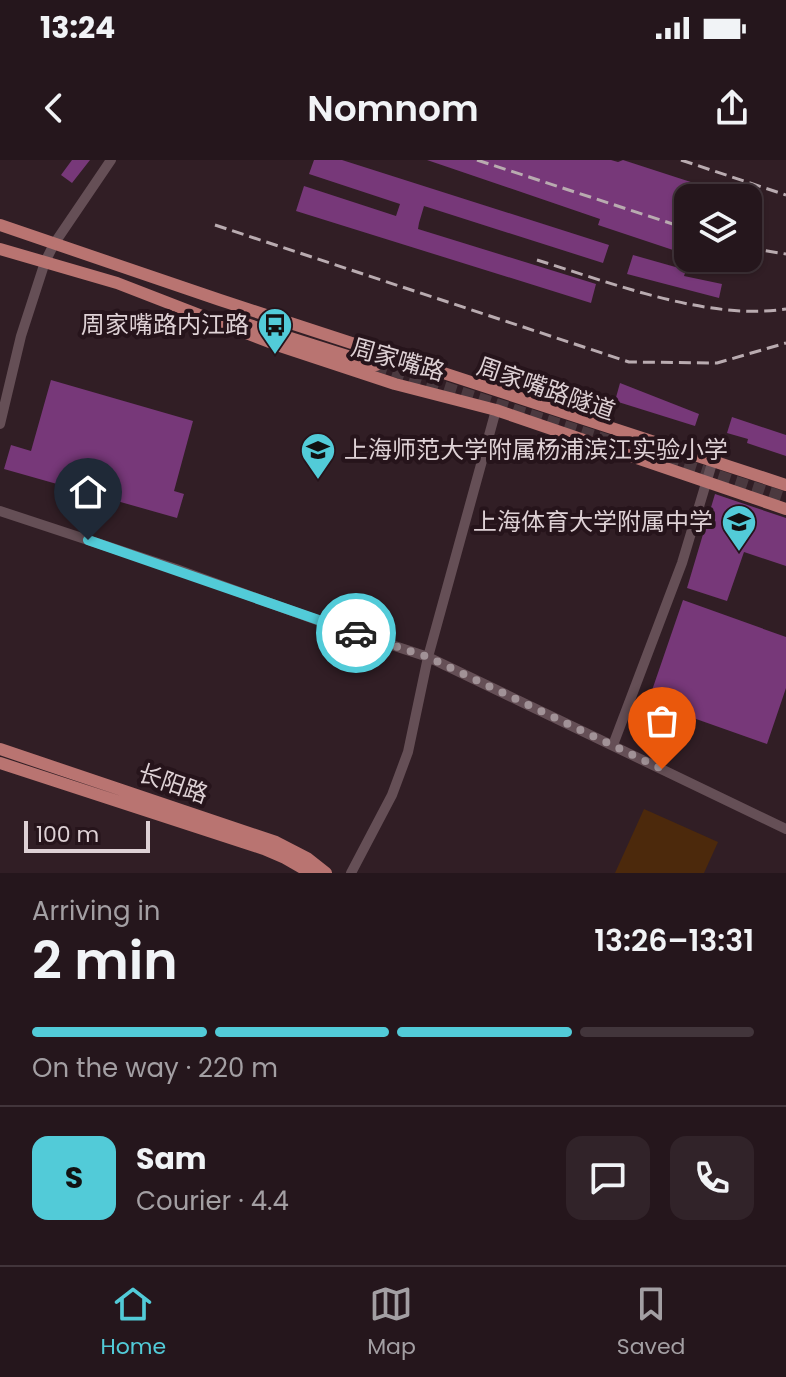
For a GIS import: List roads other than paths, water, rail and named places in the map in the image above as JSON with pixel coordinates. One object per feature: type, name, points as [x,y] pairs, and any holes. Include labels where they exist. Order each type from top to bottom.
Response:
[{"type":"main road","name":"周家嘴路","points":[[0,225],[380,360],[713,460],[786,485]]},
{"type":"main road","name":"周家嘴路","points":[[0,249],[117,283],[277,345],[395,384],[496,410],[706,479],[786,509]]},
{"type":"main road","name":"周家嘴路隧道","points":[[117,283],[380,360],[694,461]]},
{"type":"main road","name":"长阳路","points":[[0,749],[276,842],[307,858],[326,873]]},
{"type":"main road","name":"长阳路","points":[[0,763],[264,849],[311,873]]},
{"type":"street","points":[[0,424],[21,336],[45,262],[111,160]]},
{"type":"street","points":[[351,873],[392,795],[408,752],[428,657],[496,410]]},
{"type":"street","points":[[613,745],[682,563],[713,460]]},
{"type":"street","points":[[0,511],[428,657],[786,829]]},
{"type":"tunnel","points":[[376,365],[786,498]]},
{"type":"railway","points":[[477,160],[674,224]]},
{"type":"railway","points":[[681,160],[786,195]]},
{"type":"railway","points":[[215,225],[629,362],[717,363],[786,343]]},
{"type":"railway","points":[[762,250],[786,254]]},
{"type":"railway","points":[[537,260],[628,289],[693,305],[725,310],[786,309]]},
{"type":"place","name":"周家嘴路内江路","points":[[275,356]]},
{"type":"place","name":"上海师范大学附属杨浦滨江实验小学","points":[[318,481]]},
{"type":"place","name":"上海体育大学附属中学","points":[[739,553]]}]
